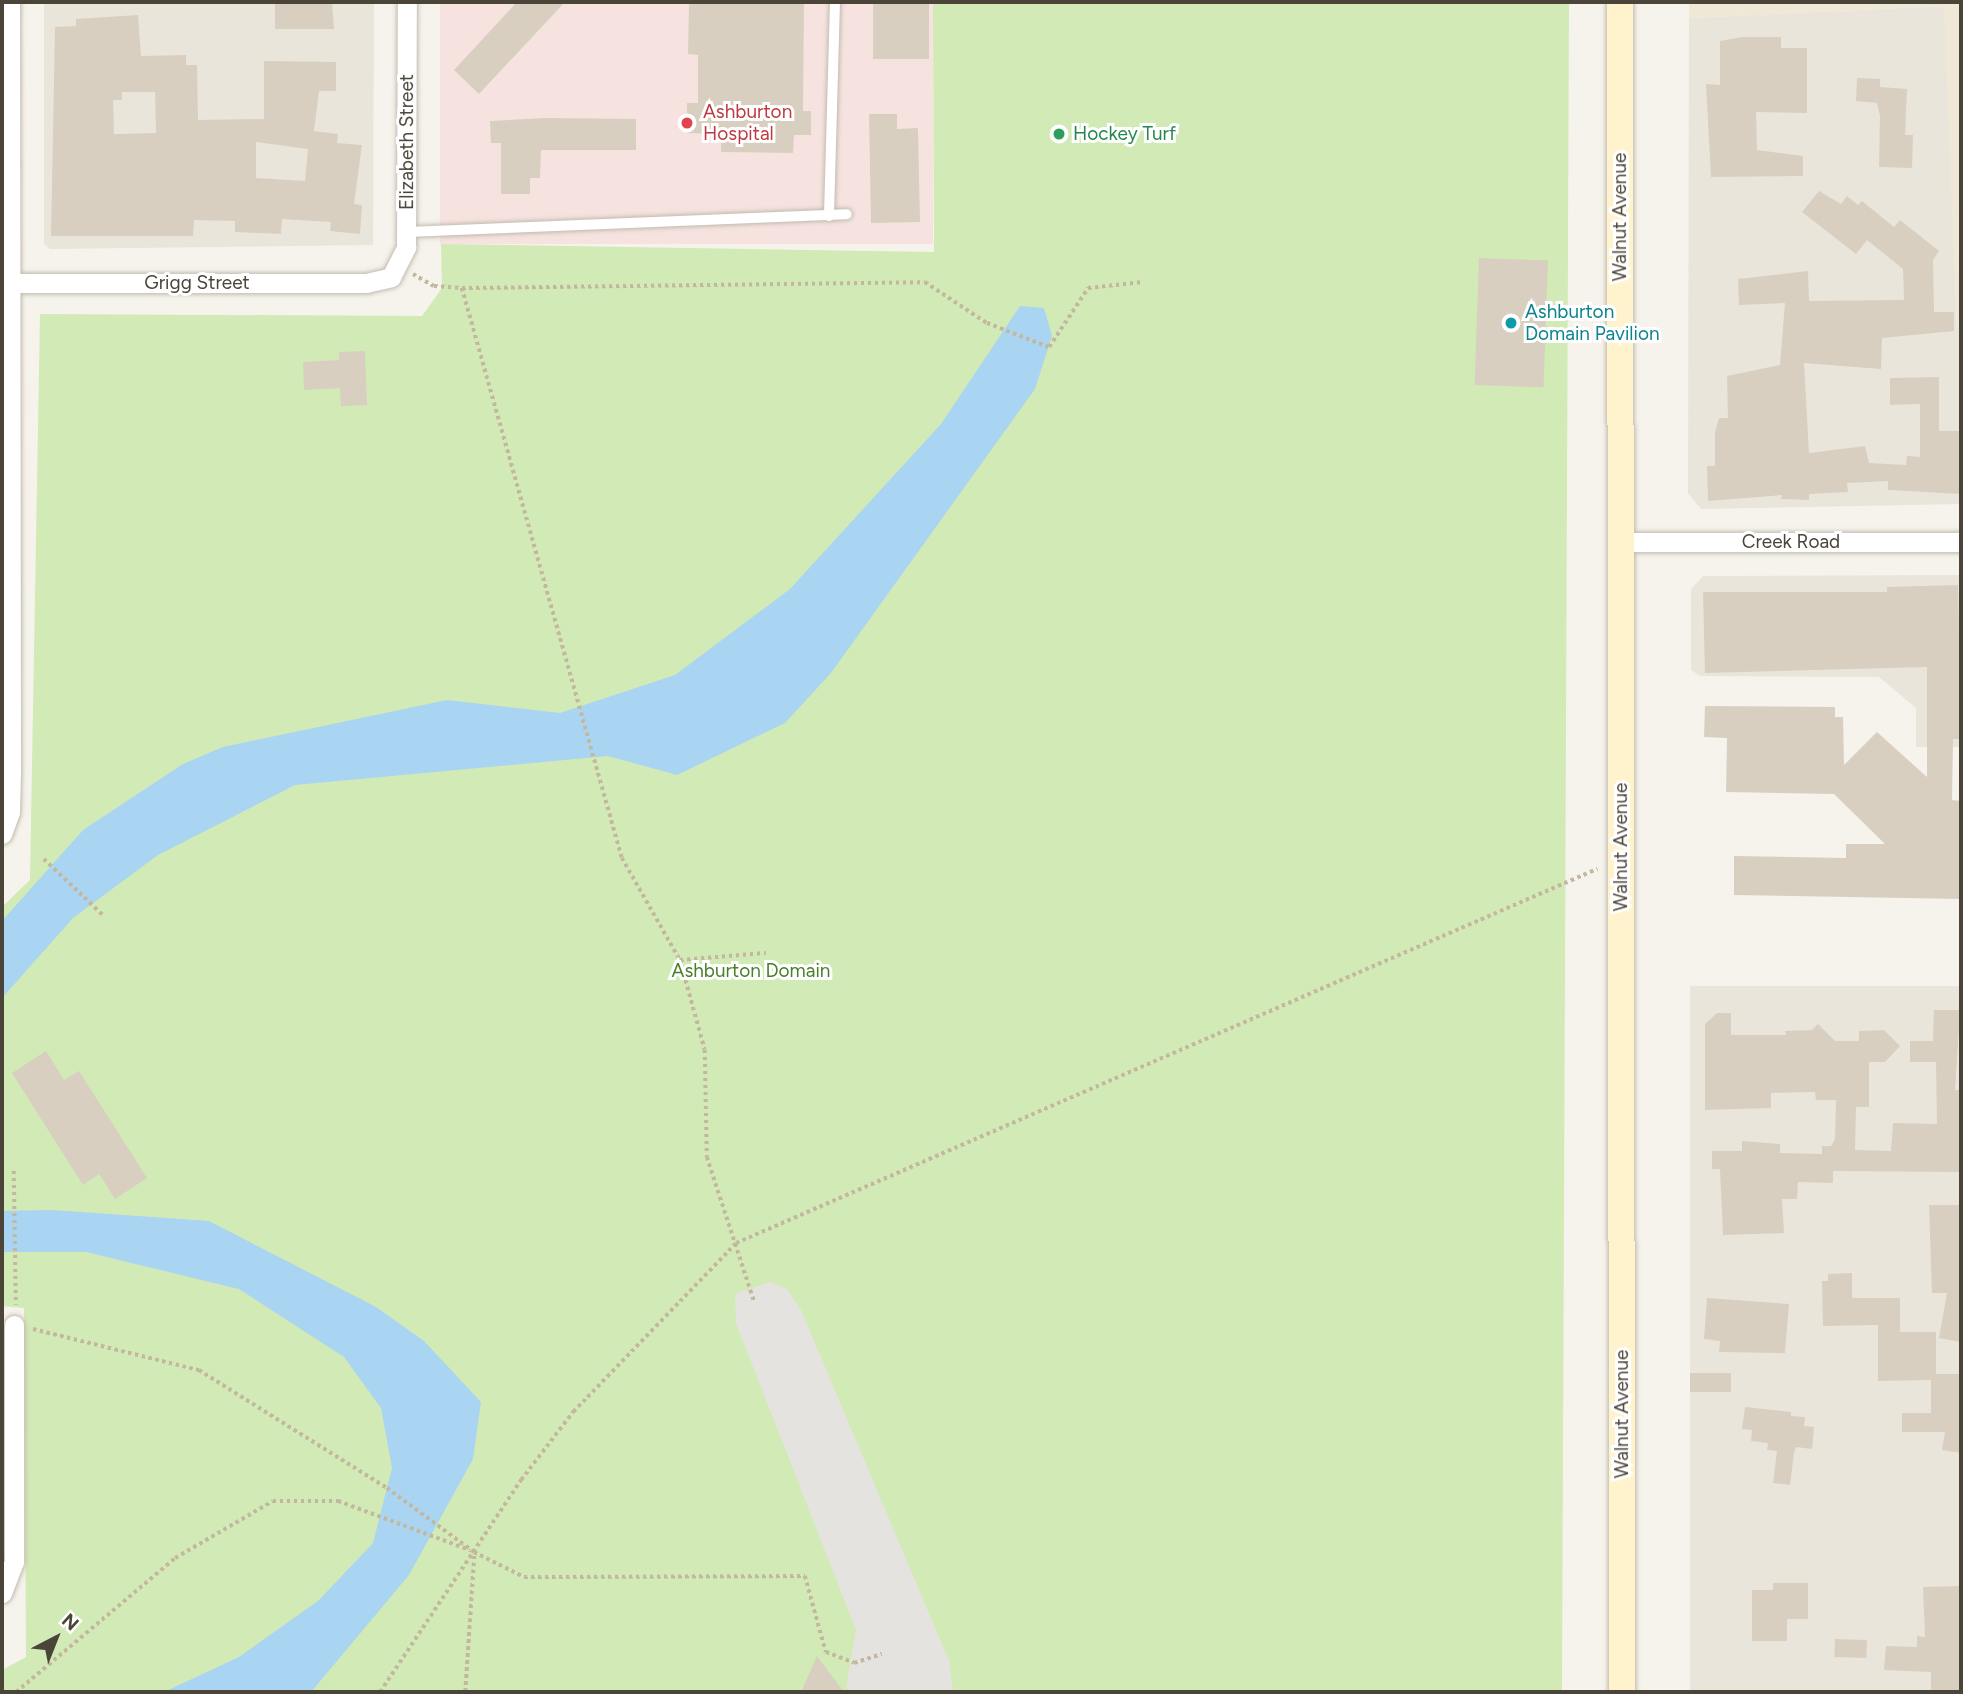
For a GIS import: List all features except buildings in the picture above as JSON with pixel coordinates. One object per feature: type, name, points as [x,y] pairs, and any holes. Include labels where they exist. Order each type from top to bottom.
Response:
[{"type":"main road","name":"Walnut Avenue","points":[[1620,2],[1622,1692]]},
{"type":"street","points":[[2,834],[10,812],[11,770],[6,283],[10,2]]},
{"type":"street","name":"Elizabeth Street","points":[[391,277],[403,262],[406,232],[407,2]]},
{"type":"street","name":"Grigg Street","points":[[6,283],[366,283],[391,277]]},
{"type":"street","name":"Creek Road","points":[[1621,542],[1961,542]]},
{"type":"street","points":[[2,1593],[14,1562],[14,1325]]},
{"type":"lane","points":[[829,216],[835,2]]},
{"type":"lane","points":[[406,232],[847,214]]},
{"type":"path","points":[[433,286],[462,288],[925,282],[987,323],[1049,346],[1088,288],[1143,282]]},
{"type":"path","points":[[462,288],[622,858],[680,960],[705,1050],[707,1157],[754,1301]]},
{"type":"path","points":[[44,859],[103,915]]},
{"type":"path","points":[[380,1692],[573,1412],[736,1243],[1621,859]]},
{"type":"path","points":[[680,960],[766,953]]},
{"type":"path","points":[[14,1171],[19,1278],[14,1325],[200,1370],[387,1488],[474,1552]]},
{"type":"path","points":[[16,1692],[139,1594],[175,1558],[273,1501],[338,1501],[474,1552],[524,1577],[805,1576],[826,1652],[854,1663],[882,1654]]},
{"type":"path","points":[[465,1692],[474,1552]]},
{"type":"shaded area","points":[[44,2],[374,2],[373,245],[50,249],[44,244]]},
{"type":"shaded area","name":"Ashburton Hospital","points":[[440,2],[933,2],[933,244],[440,244]]},
{"type":"shaded area","points":[[1689,2],[1961,2],[1961,331],[1957,331],[1944,6],[1689,18]]},
{"type":"shaded area","points":[[1945,6],[1957,330],[1961,331],[1961,504],[1701,509],[1688,493],[1689,18]]},
{"type":"shaded area","points":[[1961,575],[1961,747],[1916,747],[1916,708],[1879,677],[1700,676],[1691,670],[1691,589],[1703,576]]},
{"type":"shaded area","points":[[1690,986],[1961,986],[1961,1692],[1690,1692]]},
{"type":"shaded area","points":[[770,1282],[787,1289],[801,1310],[949,1661],[953,1692],[850,1692],[846,1687],[856,1630],[736,1323],[735,1294]]},
{"type":"green space","name":"Ashburton Domain","points":[[933,2],[1569,2],[1562,1692],[2,1692],[2,1670],[26,1657],[24,1308],[2,1306],[2,907],[30,880],[40,314],[422,316],[442,288],[441,244],[934,252]]},
{"type":"water","points":[[1020,306],[1044,308],[1052,336],[1035,389],[831,673],[785,723],[677,775],[608,756],[295,785],[158,855],[73,918],[2,998],[2,921],[83,830],[183,764],[223,747],[447,700],[560,713],[675,675],[790,589],[941,424]]},
{"type":"water","points":[[52,1210],[209,1221],[376,1307],[424,1341],[481,1402],[473,1459],[409,1575],[311,1692],[164,1692],[239,1657],[318,1601],[373,1543],[392,1468],[381,1408],[344,1357],[239,1289],[86,1252],[2,1252],[2,1211]]},
{"type":"place","name":"Ashburton Hospital","points":[[687,123]]},
{"type":"place","name":"Hockey Turf","points":[[1059,134]]},
{"type":"place","name":"Ashburton Domain Pavilion","points":[[1511,323]]}]
